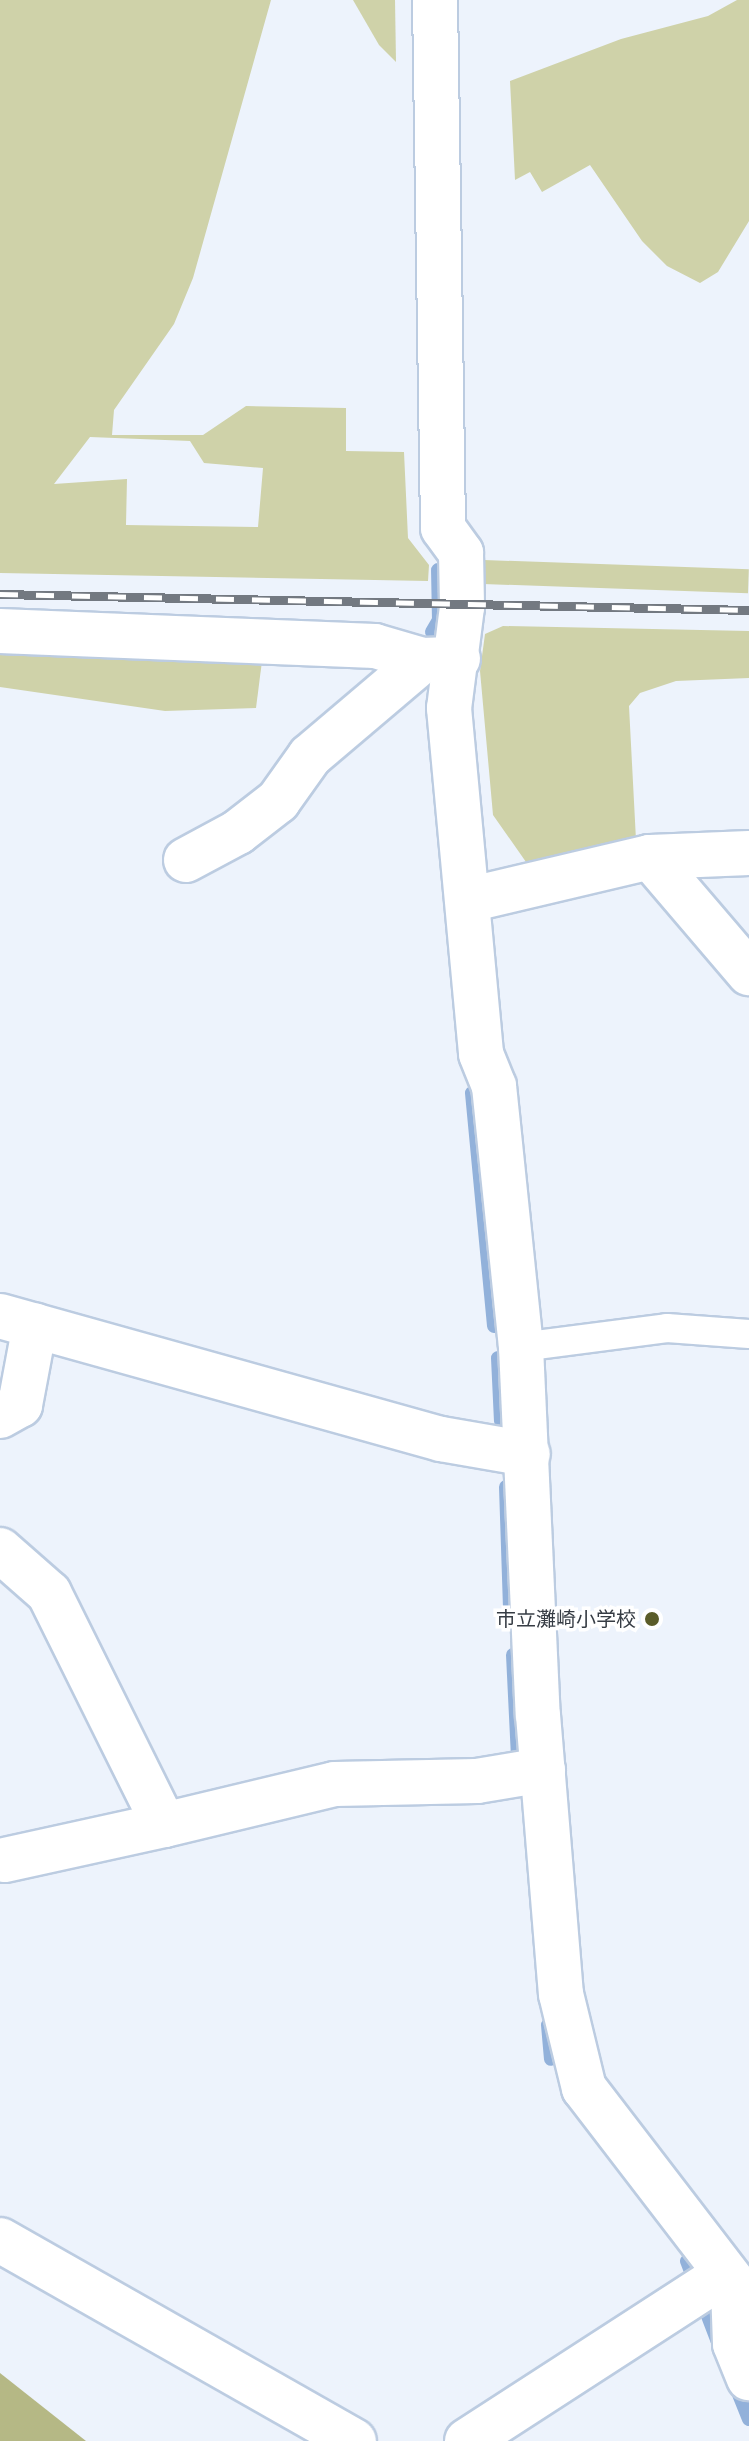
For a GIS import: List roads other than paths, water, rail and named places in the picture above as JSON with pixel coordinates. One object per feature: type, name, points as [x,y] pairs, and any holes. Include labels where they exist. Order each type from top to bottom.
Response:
[{"type":"street","points":[[435,0],[443,528],[461,553],[441,660],[449,708],[481,1054],[494,1086],[521,1347],[543,1770],[561,1994],[584,2088],[720,2290],[735,2344],[749,2378]]},
{"type":"street","points":[[0,631],[375,646],[441,660]]},
{"type":"street","points":[[186,860],[238,832],[278,801],[310,756],[441,660]]},
{"type":"street","points":[[468,900],[650,857],[749,853]]},
{"type":"street","points":[[650,857],[749,973]]},
{"type":"street","points":[[0,1416],[20,1405],[17,1320],[441,1439],[528,1454]]},
{"type":"street","points":[[0,1550],[49,1593],[164,1825]]},
{"type":"street","points":[[5,1860],[335,1784],[477,1781],[543,1770]]},
{"type":"street","points":[[0,2240],[354,2441]]},
{"type":"street","points":[[467,2441],[720,2290]]},
{"type":"lane","points":[[521,1347],[667,1328],[749,1334]]},
{"type":"waterway","points":[[432,632],[439,620],[438,570]]},
{"type":"waterway","points":[[472,1093],[494,1326]]},
{"type":"waterway","points":[[498,1358],[501,1421]]},
{"type":"waterway","points":[[506,1487],[510,1609]]},
{"type":"waterway","points":[[513,1655],[518,1758]]},
{"type":"waterway","points":[[548,2025],[551,2059]]},
{"type":"waterway","points":[[687,2261],[719,2345]]},
{"type":"waterway","points":[[734,2382],[749,2419]]},
{"type":"railway","points":[[0,594],[749,610]]},
{"type":"place","name":"市立灘崎小学校","points":[[652,1619]]}]
